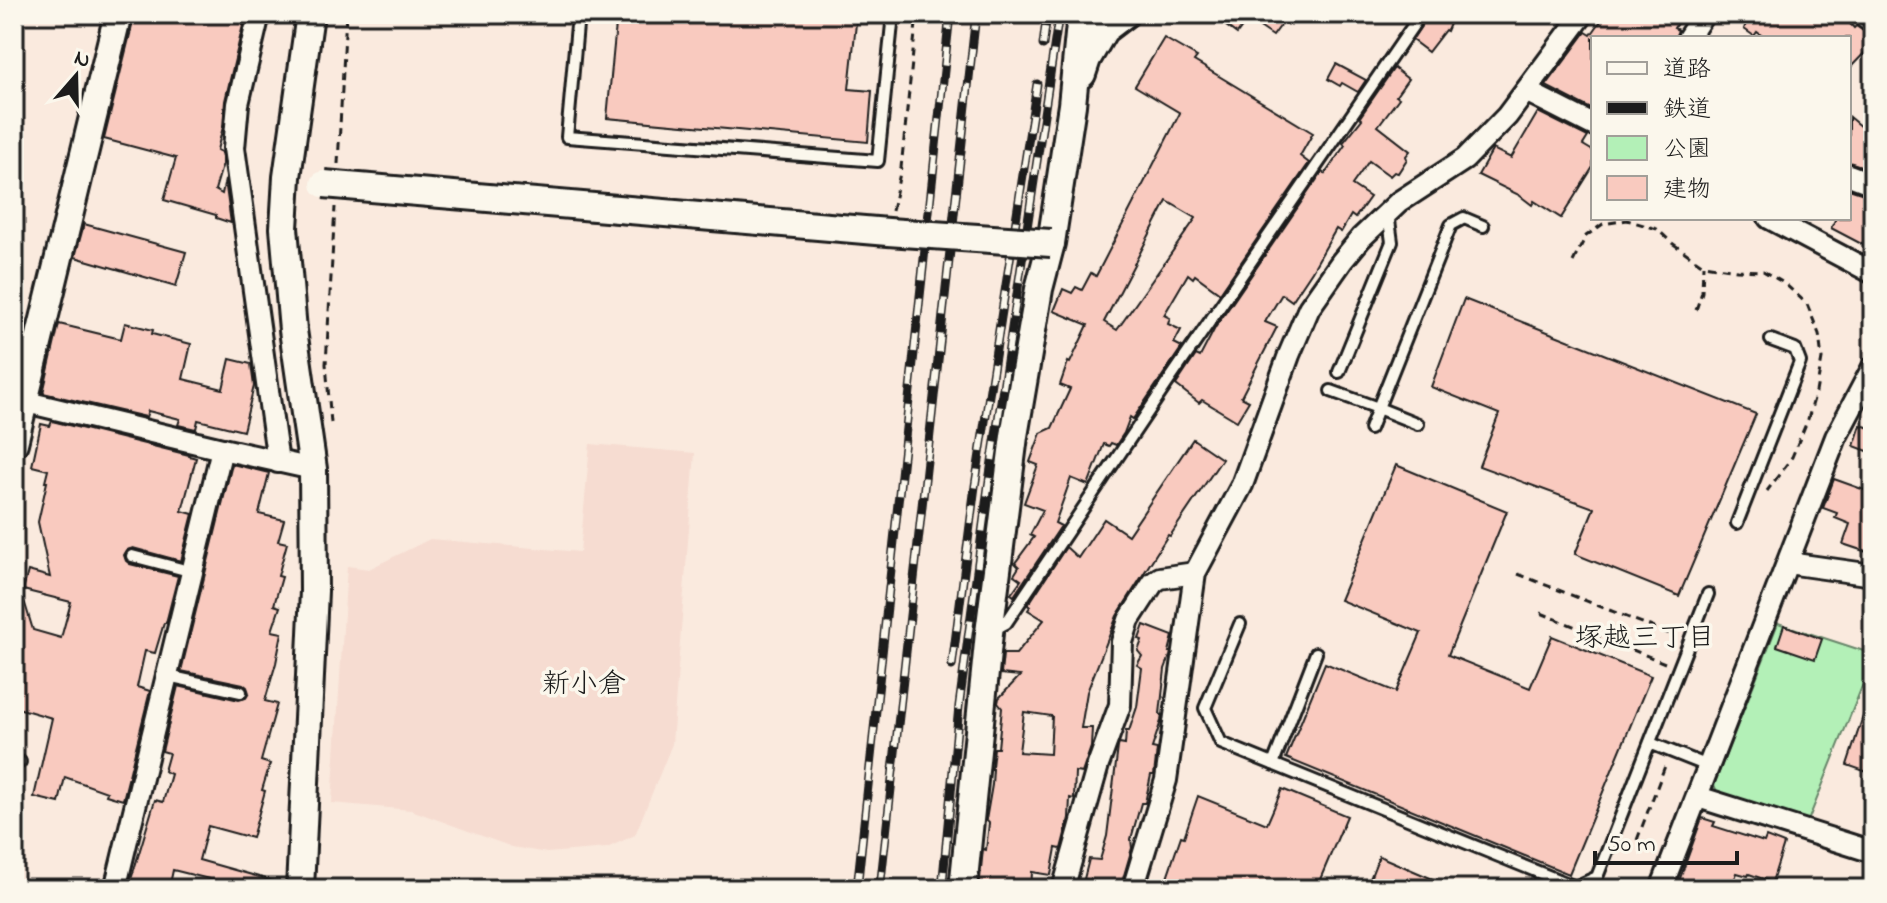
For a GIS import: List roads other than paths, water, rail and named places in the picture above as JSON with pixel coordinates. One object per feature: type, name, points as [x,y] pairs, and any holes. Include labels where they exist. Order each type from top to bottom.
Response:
[{"type":"street","points":[[14,443],[19,400],[118,14]]},
{"type":"street","points":[[300,889],[314,591],[313,469],[293,330],[284,228],[287,177],[310,14]]},
{"type":"street","points":[[963,889],[989,633],[1014,436],[1039,289],[1051,243],[1072,105],[1081,14]]},
{"type":"street","points":[[1072,105],[1100,22],[1125,14]]},
{"type":"street","points":[[1133,889],[1166,780],[1195,573],[1242,485],[1309,308],[1361,238],[1399,202],[1465,159],[1507,116],[1583,14]]},
{"type":"street","points":[[1689,36],[1701,18],[1695,14]]},
{"type":"street","points":[[1867,14],[1873,19]]},
{"type":"street","points":[[255,15],[238,104],[234,148],[278,462]]},
{"type":"street","points":[[1526,91],[1591,124]]},
{"type":"street","points":[[1851,176],[1873,184]]},
{"type":"street","points":[[287,177],[872,231],[1051,243]]},
{"type":"street","points":[[1773,220],[1873,273]]},
{"type":"street","points":[[1661,889],[1836,437],[1873,367]]},
{"type":"street","points":[[19,400],[313,469]]},
{"type":"street","points":[[115,889],[222,449]]},
{"type":"street","points":[[1788,563],[1873,575]]},
{"type":"street","points":[[1063,889],[1098,765],[1120,705],[1122,642],[1129,620],[1153,583],[1160,578],[1195,573]]},
{"type":"street","points":[[1698,797],[1818,841],[1860,852]]},
{"type":"lane","points":[[578,14],[567,137],[878,161],[893,14]]},
{"type":"lane","points":[[989,633],[1006,623],[1421,14]]},
{"type":"lane","points":[[1339,372],[1392,242],[1388,213]]},
{"type":"lane","points":[[1370,429],[1451,225],[1464,218],[1483,226]]},
{"type":"lane","points":[[1737,523],[1800,362],[1795,349],[1771,340]]},
{"type":"lane","points":[[1331,391],[1418,424]]},
{"type":"lane","points":[[132,556],[193,572]]},
{"type":"lane","points":[[1240,624],[1205,708],[1221,743],[1575,887],[1597,877],[1708,594]]},
{"type":"lane","points":[[1273,764],[1316,653]]},
{"type":"lane","points":[[168,676],[241,692]]},
{"type":"lane","points":[[1650,743],[1708,766]]},
{"type":"railway","points":[[857,889],[950,14]]},
{"type":"railway","points":[[880,889],[976,14]]},
{"type":"railway","points":[[1043,45],[1047,14]]},
{"type":"railway","points":[[942,889],[959,706],[988,488],[1059,14]]},
{"type":"railway","points":[[952,666],[975,486],[1037,84]]},
{"type":"district","name":"塚越三丁目","points":[[1645,636]]},
{"type":"district","name":"新小倉","points":[[584,682]]}]
